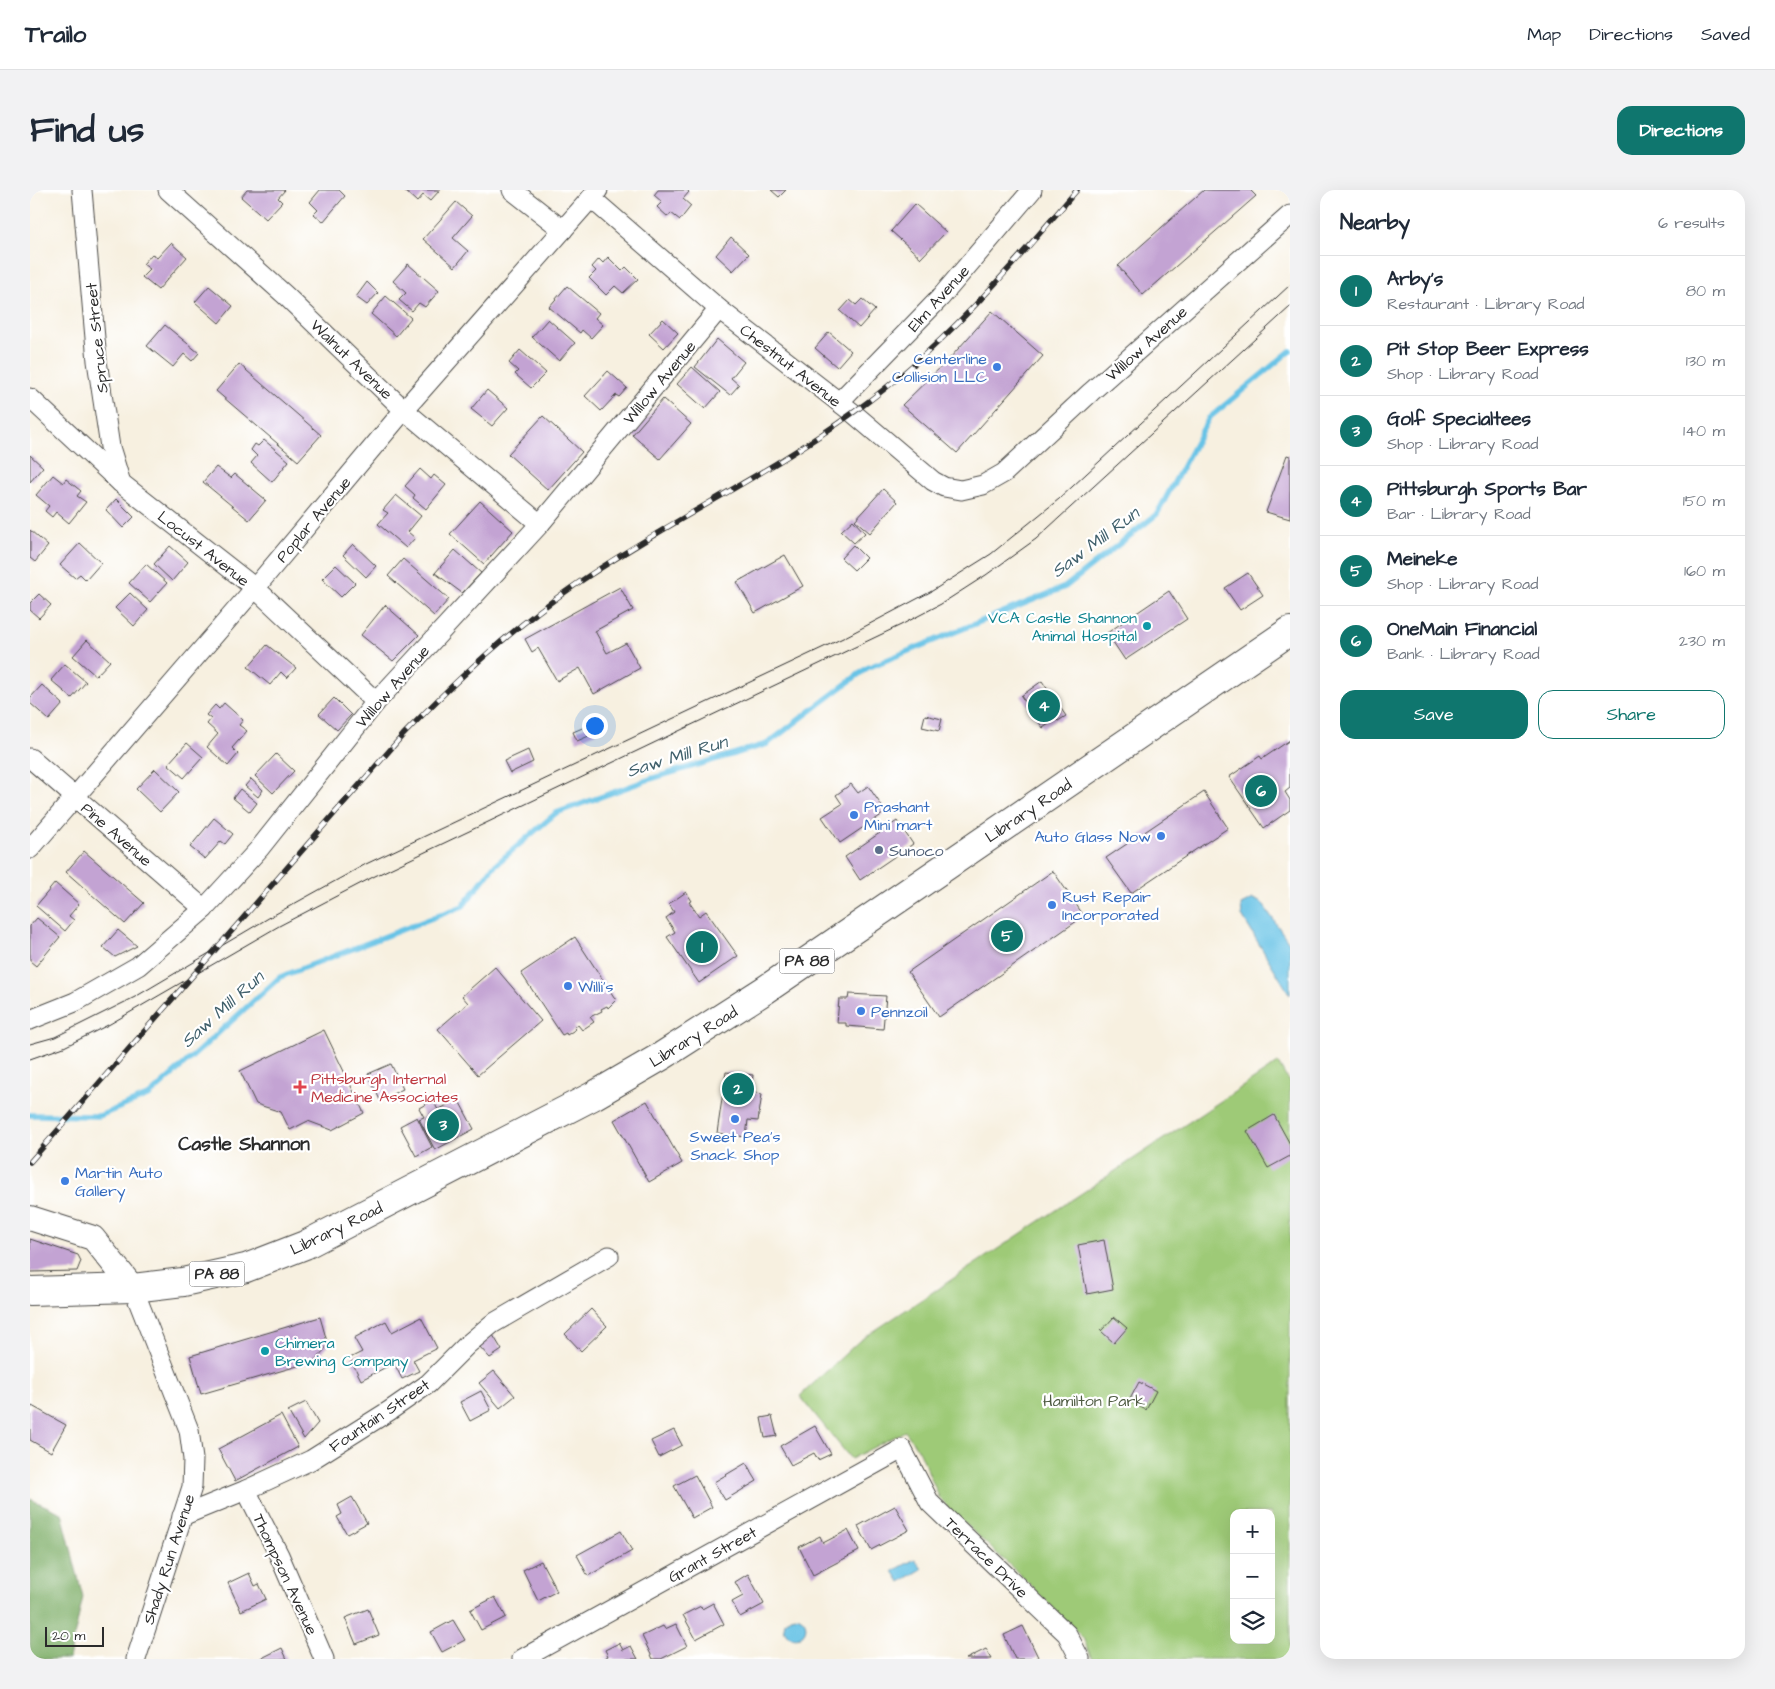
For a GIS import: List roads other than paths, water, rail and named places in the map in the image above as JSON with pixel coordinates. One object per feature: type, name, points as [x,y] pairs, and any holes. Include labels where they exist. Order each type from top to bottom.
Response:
[{"type":"main road","name":"Library Road","points":[[30,1292],[133,1288],[183,1282],[246,1268],[304,1245],[593,1096],[662,1056],[765,990],[1290,631]]},
{"type":"street","name":"Spruce Street","points":[[82,190],[97,361],[110,447],[121,483]]},
{"type":"street","name":"Walnut Avenue","points":[[168,190],[285,295],[404,410],[540,524]]},
{"type":"street","points":[[512,190],[563,230]]},
{"type":"street","name":"Elm Avenue","points":[[839,402],[940,298],[1032,190]]},
{"type":"street","name":"Poplar Avenue","points":[[30,850],[255,588],[404,410],[595,194]]},
{"type":"street","name":"Chestnut Avenue","points":[[595,194],[720,308],[839,402],[933,481],[944,487],[961,490],[983,485],[1004,473]]},
{"type":"street","name":"Willow Avenue","points":[[1004,473],[1098,386],[1290,215]]},
{"type":"street","name":"Willow Avenue","points":[[30,1020],[75,1002],[138,966],[204,909],[259,849],[376,702],[540,524],[720,308]]},
{"type":"street","name":"Locust Avenue","points":[[30,398],[121,483],[255,588],[376,702]]},
{"type":"street","name":"Pine Avenue","points":[[30,758],[204,909]]},
{"type":"street","points":[[30,1218],[92,1238],[133,1288]]},
{"type":"street","name":"Fountain Street","points":[[182,1516],[246,1490],[311,1460],[428,1384],[492,1324],[610,1256]]},
{"type":"street","name":"Shady Run Avenue","points":[[133,1288],[189,1430],[193,1459],[192,1487],[136,1659]]},
{"type":"street","name":"Grant Street","points":[[522,1659],[902,1449]]},
{"type":"street","name":"Terrace Drive","points":[[902,1449],[930,1503],[1067,1634],[1080,1659]]},
{"type":"street","name":"Thompson Avenue","points":[[246,1490],[279,1555],[324,1659]]},
{"type":"water","points":[[1253,899],[1262,903],[1290,944],[1290,995],[1242,916],[1241,905]]},
{"type":"water","points":[[915,1559],[922,1569],[900,1582],[893,1571]]},
{"type":"water","points":[[791,1616],[799,1616],[806,1623],[806,1631],[799,1638],[791,1638],[784,1631],[784,1623]]},
{"type":"waterway","name":"Saw Mill Run","points":[[30,1115],[99,1116],[150,1095],[280,977],[463,906],[493,867],[556,813],[650,779],[767,744],[867,668],[1065,587],[1157,514],[1209,418],[1290,351]]},
{"type":"tram line","points":[[30,1044],[55,1037],[135,997],[272,916],[366,864],[843,638],[932,591],[991,554],[1059,499],[1290,285]]},
{"type":"tram line","points":[[30,1059],[64,1047],[110,1024],[279,926],[375,876],[901,625],[941,604],[1036,539],[1290,307]]},
{"type":"railway","points":[[30,1162],[403,735],[486,654],[578,583],[821,435],[886,388],[945,336],[999,279],[1077,190]]},
{"type":"place","name":"Centerline Collision LLC","points":[[997,367]]},
{"type":"place","name":"VCA Castle Shannon Animal Hospital","points":[[1147,626]]},
{"type":"place","name":"Pittsburgh Sports Bar","points":[[1044,706]]},
{"type":"place","name":"OneMain Financial","points":[[1261,791]]},
{"type":"place","name":"Prashant Mini mart","points":[[854,815]]},
{"type":"place","name":"Auto Glass Now","points":[[1161,836]]},
{"type":"place","name":"Sunoco","points":[[879,850]]},
{"type":"place","name":"Rust Repair Incorporated","points":[[1052,905]]},
{"type":"place","name":"Meineke","points":[[1007,936]]},
{"type":"place","name":"Arby's","points":[[702,947]]},
{"type":"place","name":"Willi's","points":[[568,986]]},
{"type":"place","name":"Pennzoil","points":[[861,1011]]},
{"type":"place","name":"Pittsburgh Internal Medicine Associates","points":[[300,1087]]},
{"type":"place","name":"Pit Stop Beer Express","points":[[738,1089]]},
{"type":"place","name":"Sweet Pea's Snack Shop","points":[[735,1119]]},
{"type":"place","name":"Golf Specialtees","points":[[443,1125]]},
{"type":"place","name":"Martin Auto Gallery","points":[[65,1181]]},
{"type":"place","name":"Chimera Brewing Company","points":[[265,1351]]},
{"type":"district","name":"Castle Shannon","points":[[244,1143]]},
{"type":"park label","name":"Hamilton Park","points":[[1094,1400]]}]
